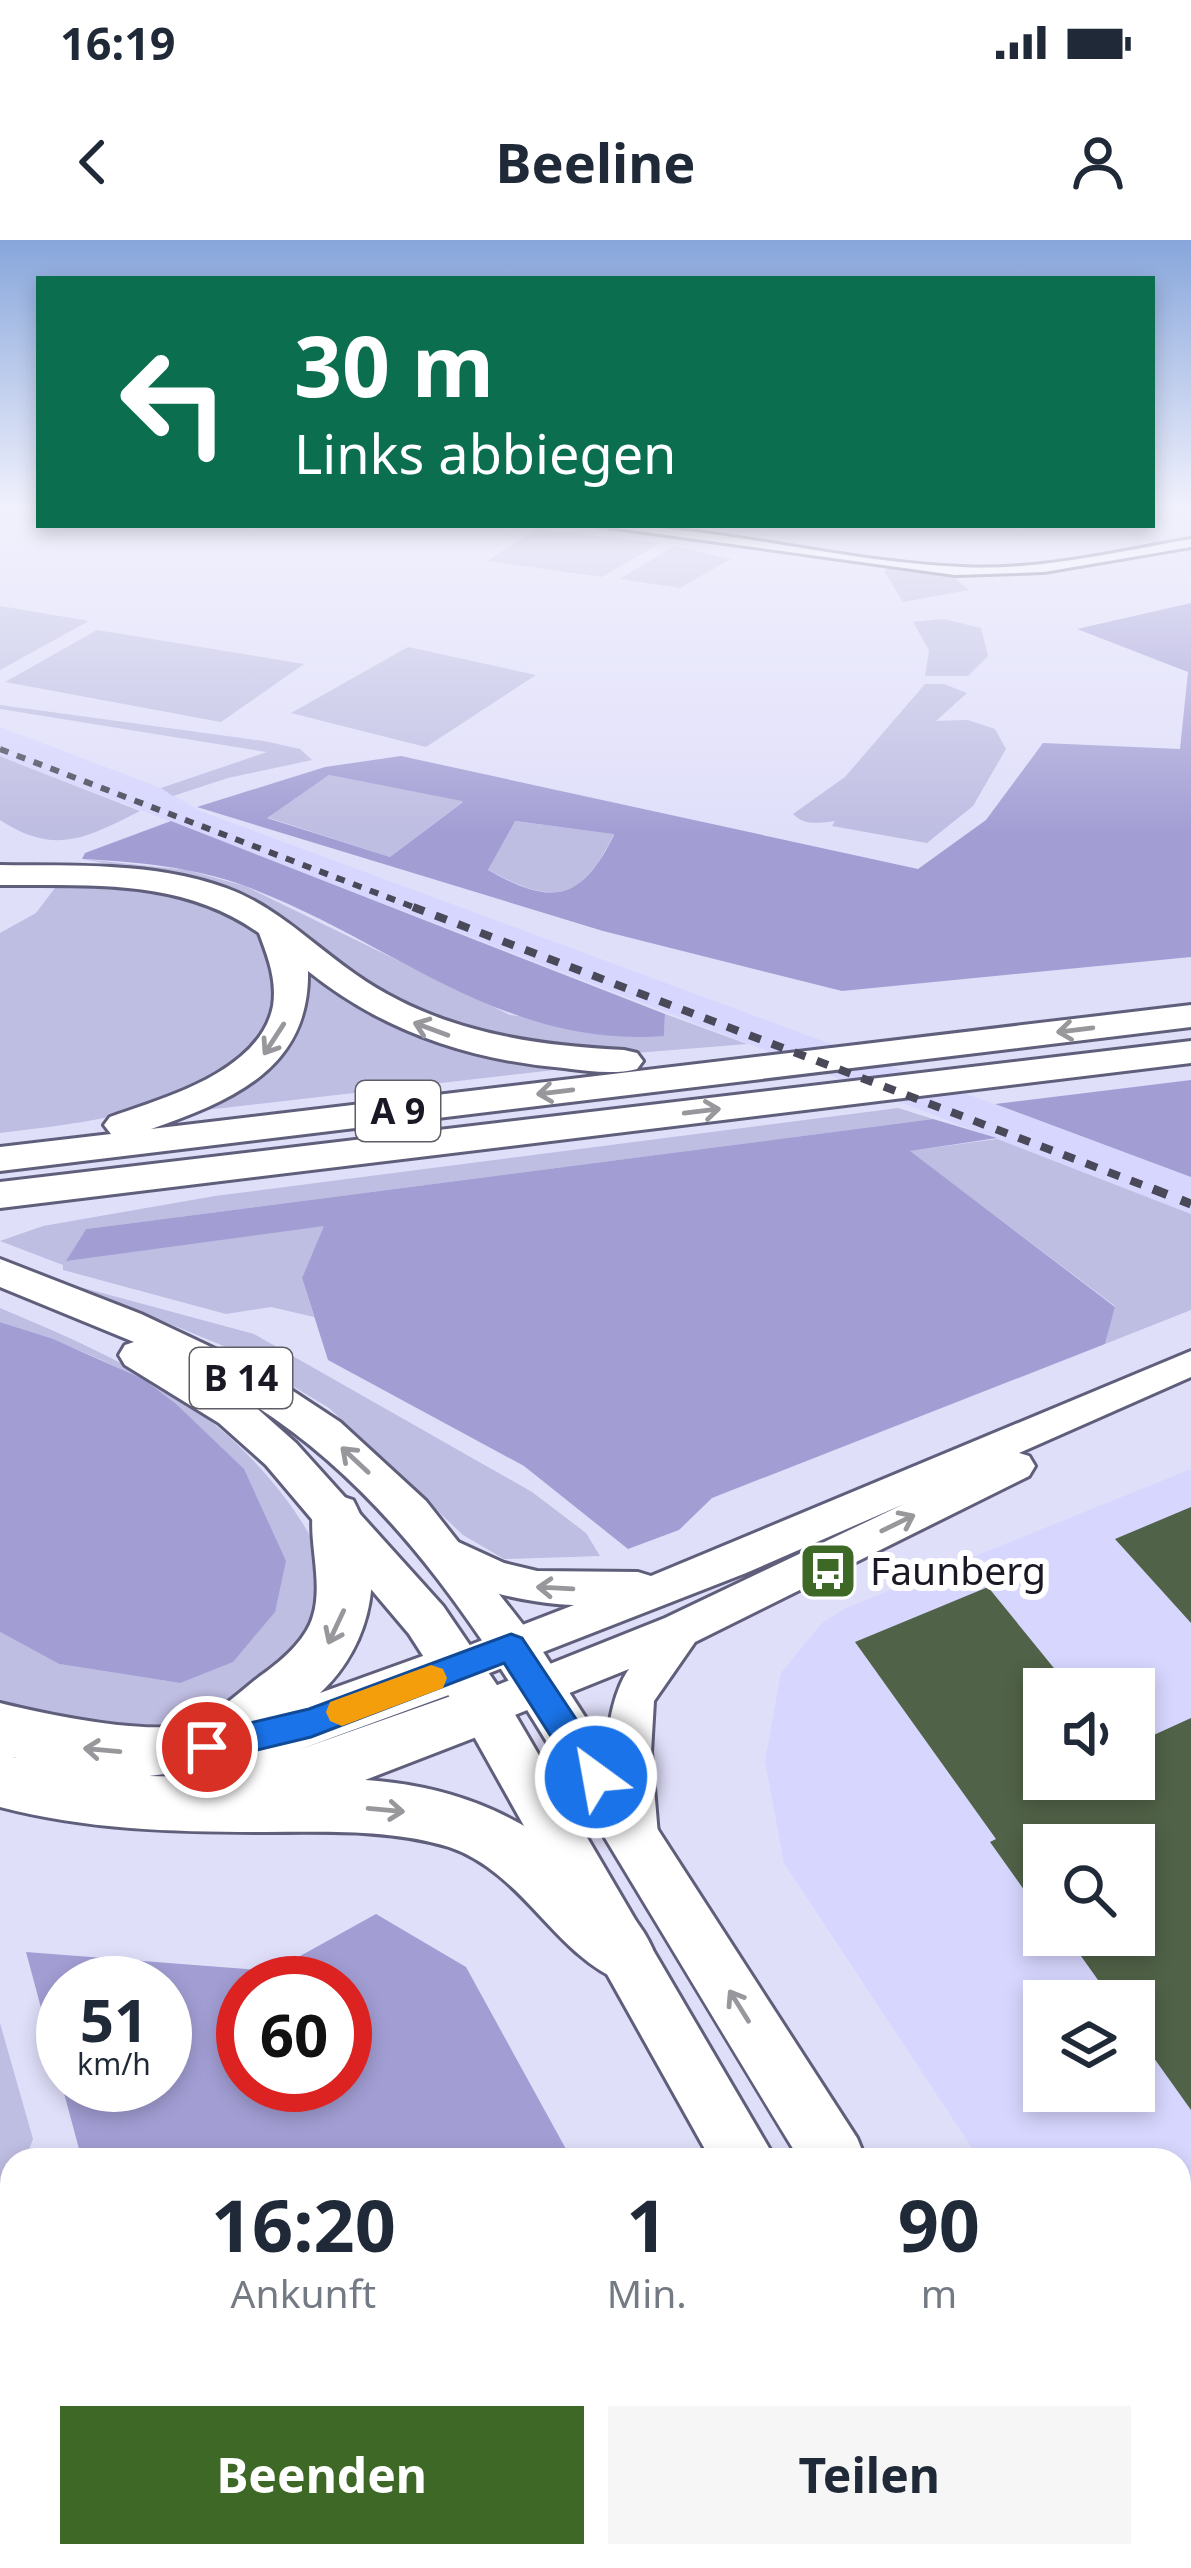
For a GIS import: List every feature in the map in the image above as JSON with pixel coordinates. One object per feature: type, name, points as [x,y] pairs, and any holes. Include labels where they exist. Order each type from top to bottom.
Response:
[{"type":"highway","points":[[3,875],[111,875],[162,881],[225,899],[383,1008],[443,1034],[493,1047],[594,1060],[796,1063]]},
{"type":"highway","points":[[0,1158],[152,1116],[222,1087],[259,1062],[282,1034],[290,1007],[292,968],[275,930]]},
{"type":"highway","name":"A 9","points":[[0,1158],[1191,1016]]},
{"type":"highway","name":"A 9","points":[[0,1196],[1191,1052]]},
{"type":"highway","points":[[0,1226],[56,1209],[293,1160]]},
{"type":"highway","points":[[0,1780],[134,1804],[196,1775],[317,1661],[337,1630],[346,1603],[348,1557],[335,1514]]},
{"type":"highway","points":[[196,1775],[320,1771],[499,1677]]},
{"type":"highway","points":[[0,1728],[39,1742],[474,1828],[518,1853],[621,1951]]},
{"type":"main road","name":"B 14","points":[[2,1281],[197,1387],[281,1454],[426,1620],[499,1677],[635,1839],[828,2148]]},
{"type":"main road","name":"B 14","points":[[2,1281],[159,1336],[256,1386],[354,1459],[436,1545],[621,1951],[738,2148]]},
{"type":"main road","points":[[499,1677],[672,1586],[1191,1364]]},
{"type":"main road","points":[[499,1677],[680,1630],[1191,1386]]},
{"type":"main road","points":[[436,1545],[482,1575],[510,1584],[595,1590],[672,1586]]},
{"type":"main road","points":[[635,1839],[629,1752],[633,1697],[680,1630]]},
{"type":"shaded area","points":[[0,617],[89,621],[0,670]]},
{"type":"shaded area","points":[[1131,617],[1191,617],[1191,957],[842,991],[603,931],[197,807],[325,767],[401,756],[918,869],[986,820],[1043,743],[1180,749],[1188,672],[1077,629]],"holes":[[[329,775],[462,801],[390,857],[267,818]],[[515,821],[613,834],[589,874],[563,891],[530,889],[488,870]]]},
{"type":"shaded area","points":[[943,619],[981,628],[988,656],[968,676],[925,676],[929,650],[913,622]]},
{"type":"shaded area","points":[[97,630],[304,664],[221,722],[5,682]]},
{"type":"shaded area","points":[[408,647],[536,675],[426,747],[291,713]]},
{"type":"shaded area","points":[[925,684],[944,684],[967,693],[936,721],[968,720],[995,729],[1006,749],[973,806],[927,843],[832,826],[835,821],[797,818],[793,814],[845,777]]},
{"type":"shaded area","points":[[0,705],[264,741],[300,749],[312,760],[228,778],[173,796],[161,788],[267,752],[0,709]]},
{"type":"shaded area","points":[[0,727],[161,788],[200,811],[1191,1177],[1191,1214],[0,756]]},
{"type":"shaded area","points":[[0,756],[140,811],[86,835],[37,838],[0,820]]},
{"type":"shaded area","points":[[329,775],[464,801],[390,857],[266,817]]},
{"type":"shaded area","points":[[171,821],[665,1014],[664,1036],[605,1035],[549,1025],[447,986],[298,908],[245,886],[165,866],[82,859],[85,853]]},
{"type":"shaded area","points":[[514,821],[614,834],[602,857],[577,885],[548,892],[488,870]]},
{"type":"shaded area","points":[[82,859],[187,870],[245,886],[510,1015],[664,1035],[665,1014],[747,1044],[611,1055],[437,1026],[178,876]]},
{"type":"shaded area","points":[[118,883],[202,901],[241,920],[268,951],[282,996],[256,1045],[208,1085],[101,1119],[0,1133],[0,933],[36,913],[58,884]]},
{"type":"shaded area","points":[[302,962],[333,987],[572,1068],[188,1112],[255,1069],[289,1037],[304,992]]},
{"type":"shaded area","points":[[1191,1080],[1191,1177],[995,1104]]},
{"type":"shaded area","points":[[898,1108],[933,1119],[86,1229],[67,1260],[325,1225],[302,1278],[314,1317],[271,1307],[226,1314],[63,1270],[63,1265],[0,1241],[43,1226],[215,1196]]},
{"type":"shaded area","points":[[933,1119],[997,1138],[910,1151],[1115,1307],[1105,1344],[712,1498],[679,1530],[628,1549],[524,1466],[328,1360],[302,1278],[324,1226],[66,1261],[86,1229]]},
{"type":"shaded area","points":[[997,1139],[1191,1214],[1191,1310],[1105,1344],[1115,1306],[909,1151]]},
{"type":"shaded area","points":[[80,1287],[254,1334],[532,1492],[586,1533],[600,1556],[504,1559],[463,1535],[329,1408],[231,1349]]},
{"type":"shaded area","points":[[0,1308],[107,1356],[205,1416],[271,1480],[299,1517],[324,1571],[322,1606],[296,1657],[257,1694],[189,1721],[132,1732],[87,1728],[0,1707],[0,1632],[59,1664],[180,1683],[175,1403],[91,1355],[0,1322]]},
{"type":"shaded area","points":[[0,1322],[53,1339],[143,1379],[244,1469],[286,1561],[275,1612],[233,1662],[180,1683],[59,1664],[0,1632]]},
{"type":"shaded area","points":[[1191,1469],[1191,2148],[972,2148],[784,1863],[765,1761],[781,1673],[822,1623],[846,1608]]},
{"type":"shaded area","points":[[376,1914],[466,1967],[565,2148],[79,2148],[69,2112],[192,2112],[192,1965],[216,1967],[216,2112],[372,2112],[372,1956],[300,1956]]},
{"type":"shaded area","points":[[26,1952],[78,1956],[36,1956],[36,1989]]},
{"type":"shaded area","points":[[0,2023],[33,2139],[30,2148],[0,2148]]},
{"type":"building","points":[[1191,1507],[1191,1623],[1115,1539]]},
{"type":"building","points":[[988,1587],[1054,1668],[1023,1668],[1023,1800],[1155,1800],[1155,1734],[1191,1718],[1191,2110],[1155,2059],[1155,1980],[1098,1980],[1081,1956],[1155,1956],[1155,1824],[1023,1824],[1023,1888],[990,1842],[996,1839],[855,1642]]},
{"type":"railway","points":[[0,749],[421,910]]},
{"type":"railway","points":[[413,907],[1161,1192]]},
{"type":"railway","points":[[1153,1189],[1191,1204]]},
{"type":"slow traffic","points":[[342,1712],[431,1678]]},
{"type":"place","name":"Faunberg","points":[[828,1571]]},
{"type":"route","points":[[207,1747],[311,1723],[511,1647],[596,1777]]}]
